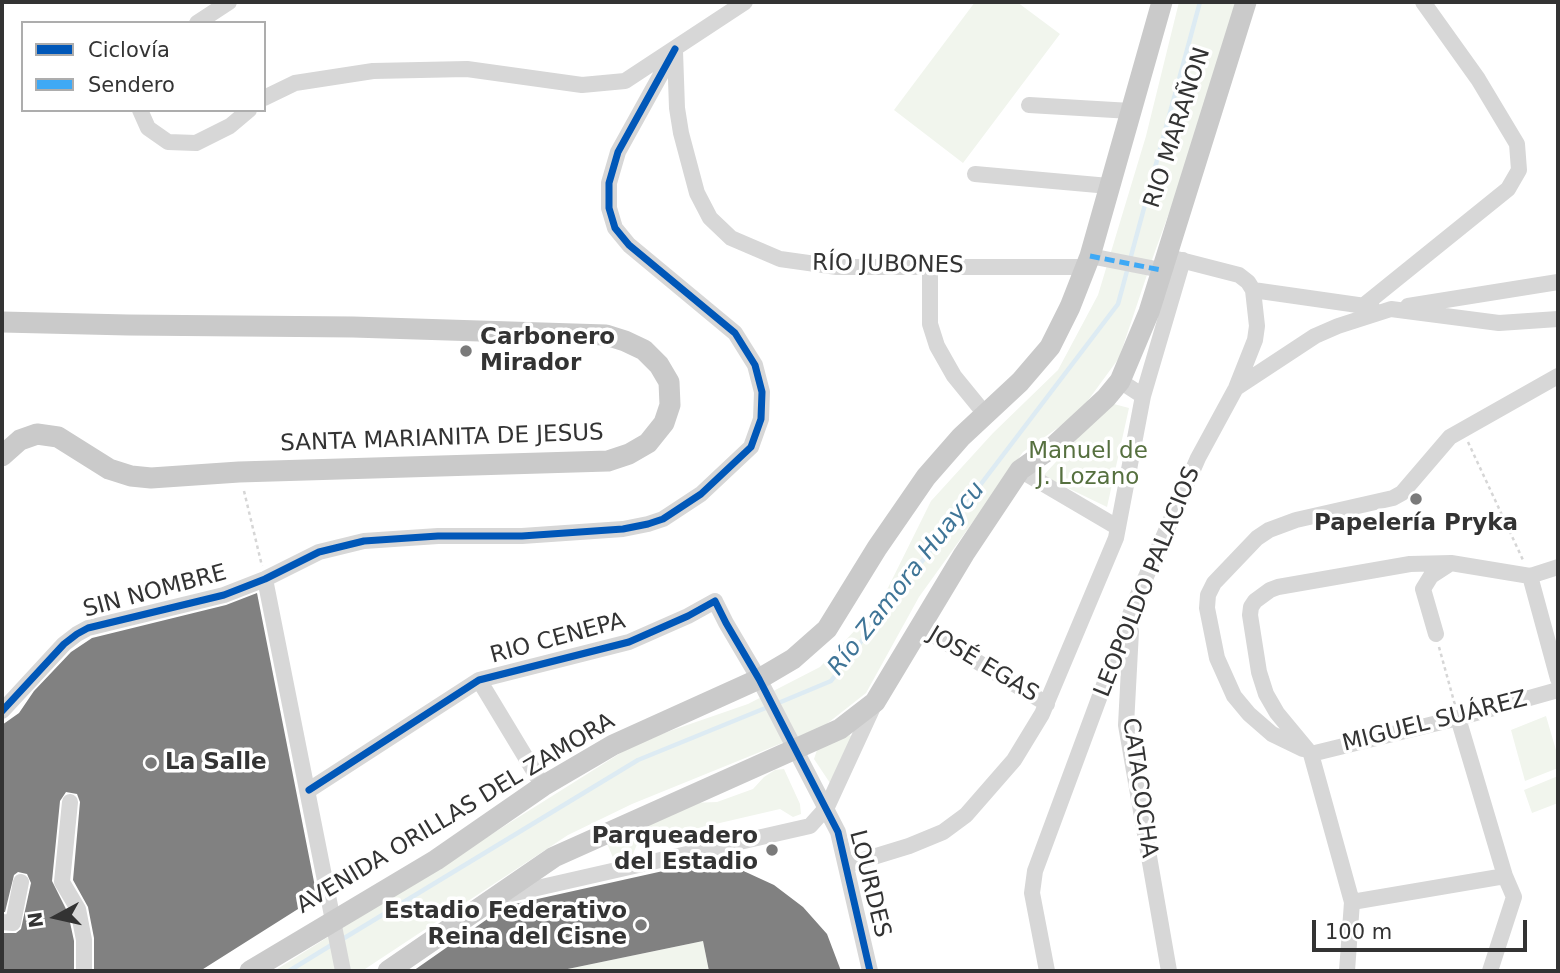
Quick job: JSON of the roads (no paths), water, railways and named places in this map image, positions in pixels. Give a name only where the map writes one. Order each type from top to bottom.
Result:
[{"type":"main road","name":"AVENIDA ORILLAS DEL ZAMORA","points":[[250,971],[333,929],[543,786],[613,745],[762,685],[827,629],[877,548],[926,477],[985,414],[1020,382],[1050,347],[1088,262],[1162,2]]},
{"type":"main road","name":"RIO MARAÑON","points":[[1020,470],[1053,447],[1107,398],[1120,381],[1170,262],[1246,2]]},
{"type":"main road","name":"SANTA MARIANITA DE JESUS","points":[[2,322],[353,327],[606,335],[644,351],[659,365],[669,382],[670,405],[664,423],[648,443],[629,454],[608,461],[239,472],[151,478],[131,476],[109,469],[58,437],[37,434],[20,440],[2,456]]},
{"type":"main road","points":[[388,971],[554,857],[741,771],[791,742],[840,729],[875,702],[964,554],[1020,470]]},
{"type":"street","points":[[200,21],[229,2]]},
{"type":"street","points":[[266,97],[295,83],[373,71],[467,69],[582,85],[625,81],[745,2]]},
{"type":"street","points":[[1363,306],[1508,189],[1519,170],[1517,144],[1478,79],[1423,2]]},
{"type":"street","name":"RÍO JUBONES","points":[[675,49],[677,107],[694,184],[710,218],[731,239],[780,259],[837,267],[1170,262]]},
{"type":"street","name":"SIN NOMBRE","points":[[2,710],[76,634],[105,623],[225,595],[319,552],[364,541],[438,536],[522,536],[623,529],[649,524],[663,519],[701,494],[751,447],[761,419],[762,392],[755,365],[735,333],[629,245],[615,228],[609,208],[609,183],[618,152],[675,49]]},
{"type":"street","points":[[1029,105],[1131,111]]},
{"type":"street","points":[[141,112],[148,128],[168,142],[196,143],[230,126],[246,112]]},
{"type":"street","points":[[975,174],[1109,186]]},
{"type":"street","points":[[847,865],[909,846],[943,832],[966,814],[1014,760],[1047,704],[1116,538],[1170,262],[1239,275],[1254,290],[1499,323],[1558,319]]},
{"type":"street","points":[[930,267],[930,324],[937,346],[954,376],[985,414]]},
{"type":"street","points":[[1236,388],[1315,336],[1391,309],[1558,282]]},
{"type":"street","name":"LEOPOLDO PALACIOS","points":[[1048,971],[1032,893],[1035,871],[1134,604],[1198,458],[1236,388],[1255,340],[1257,326],[1254,290]]},
{"type":"street","points":[[1311,754],[1272,733],[1249,714],[1234,696],[1217,658],[1208,608],[1208,595],[1214,583],[1256,538],[1269,530],[1296,520],[1381,503],[1402,493],[1446,440],[1461,429],[1558,376]]},
{"type":"street","points":[[1120,381],[1143,396]]},
{"type":"street","points":[[1020,470],[1117,527]]},
{"type":"street","points":[[1436,634],[1423,589],[1430,576],[1451,563]]},
{"type":"street","points":[[1347,971],[1352,902],[1311,754],[1276,713],[1266,694],[1259,672],[1250,615],[1255,601],[1278,587],[1410,564],[1451,563],[1530,576],[1558,567]]},
{"type":"street","points":[[1530,576],[1558,679]]},
{"type":"street","points":[[265,579],[343,971]]},
{"type":"street","name":"LOURDES","points":[[715,601],[838,832],[870,971]]},
{"type":"street","name":"RIO CENEPA","points":[[309,790],[478,680],[629,642],[715,601]]},
{"type":"street","name":"CATACOCHA","points":[[1134,604],[1128,656],[1126,726],[1169,971]]},
{"type":"street","name":"JOSÉ EGAS","points":[[920,627],[1047,704]]},
{"type":"street","points":[[478,680],[543,786]]},
{"type":"street","name":"MIGUEL SUÁREZ","points":[[1311,754],[1558,690]]},
{"type":"street","points":[[496,897],[810,826],[827,807],[875,702]]},
{"type":"street","points":[[1458,718],[1505,876],[1514,897],[1490,971]]},
{"type":"street","points":[[70,802],[61,876],[63,888],[76,904],[82,924],[85,940],[84,971]]},
{"type":"street","points":[[1352,902],[1505,876]]},
{"type":"street","points":[[2,922],[13,923],[21,881]]},
{"type":"waterway","name":"Río Zamora Huaycu","points":[[776,704],[831,681],[1118,304],[1200,2]]},
{"type":"waterway","name":"Río Zamora Huaycu","points":[[341,940],[638,760],[768,707]]},
{"type":"waterway","name":"Río Zamora Huaycu","points":[[289,971],[333,944]]},
{"type":"place","name":"Carbonero Mirador","points":[[466,351]]},
{"type":"place","name":"Papelería Pryka","points":[[1416,499]]},
{"type":"place","name":"La Salle","points":[[151,763]]},
{"type":"place","name":"Parqueadero del Estadio","points":[[772,850]]},
{"type":"place","name":"Estadio Federativo Reina del Cisne","points":[[641,925]]},
{"type":"park label","name":"Manuel de J. Lozano","points":[[1088,465]]}]
